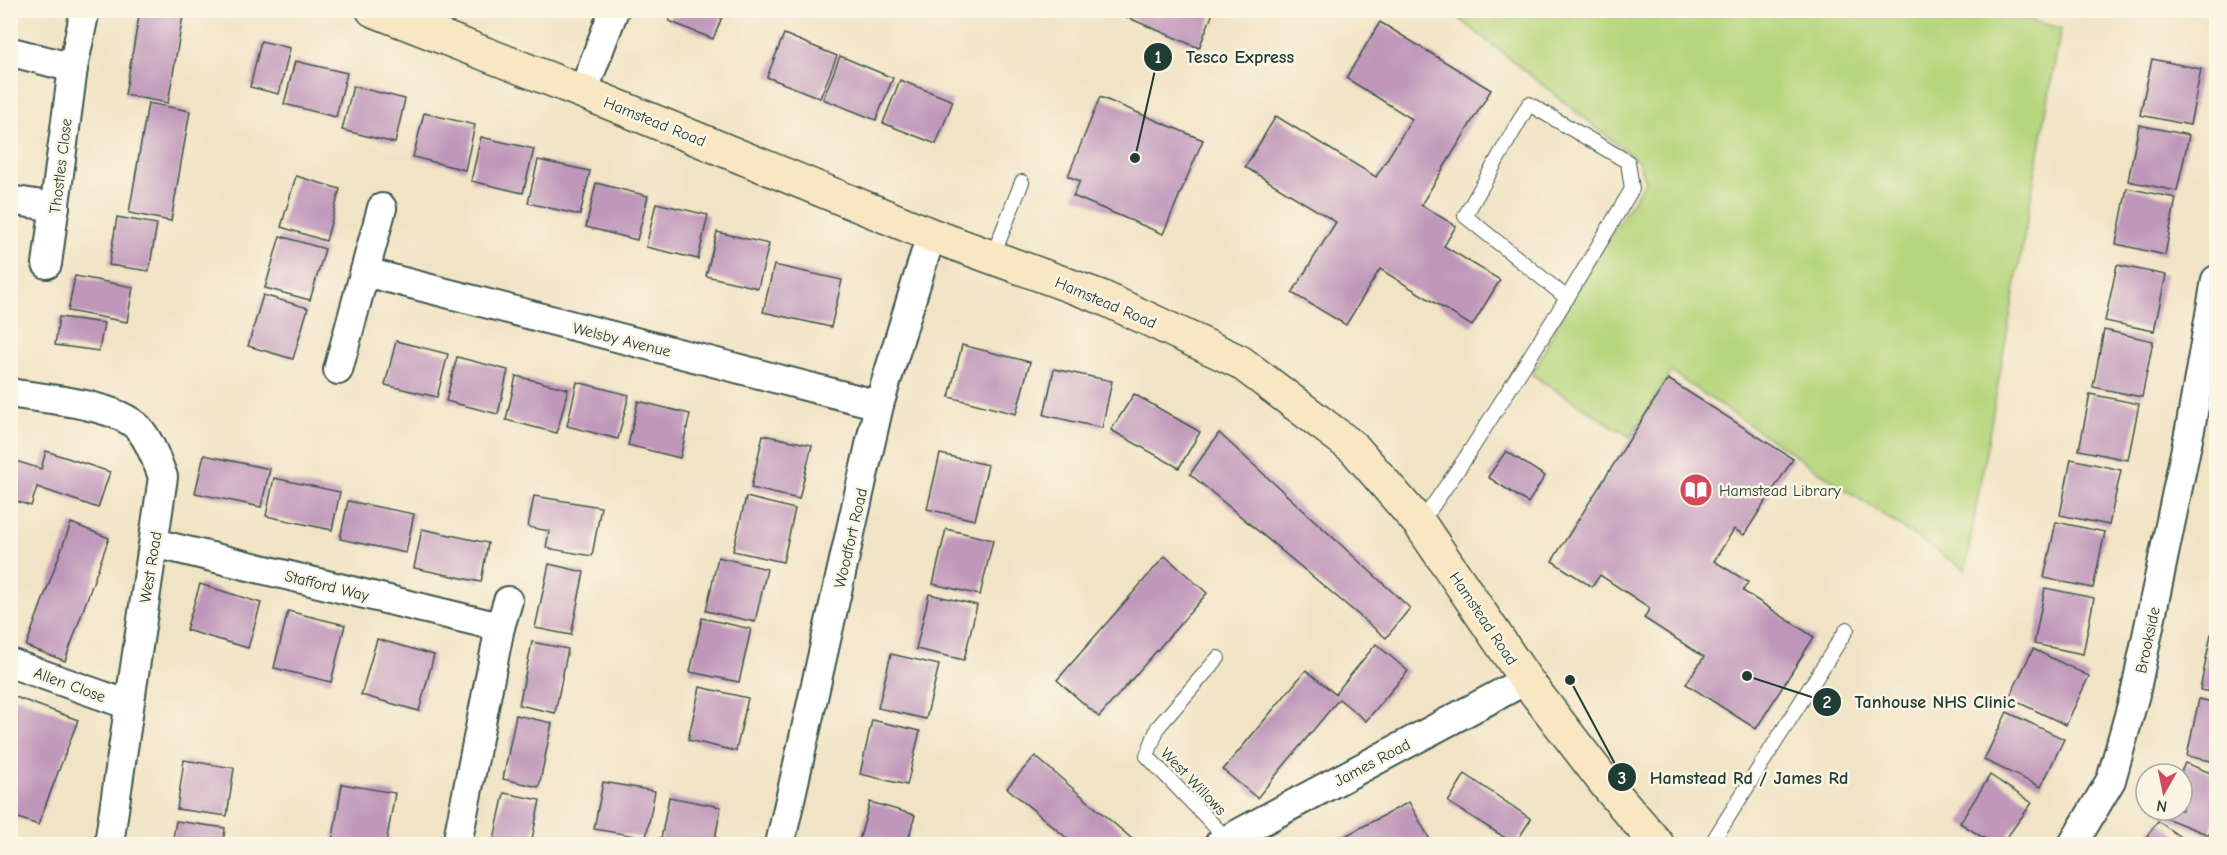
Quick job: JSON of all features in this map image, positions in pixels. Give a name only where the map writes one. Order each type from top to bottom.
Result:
[{"type":"main road","name":"Hamstead Road","points":[[373,10],[583,92],[931,235],[1101,297],[1240,362],[1354,448],[1420,524],[1526,680],[1606,784],[1657,844]]},
{"type":"street","name":"Thostles Close","points":[[47,264],[73,68],[85,10]]},
{"type":"street","points":[[583,92],[614,10]]},
{"type":"street","points":[[16,53],[73,68]]},
{"type":"street","points":[[10,200],[55,207]]},
{"type":"street","points":[[338,370],[382,208]]},
{"type":"street","name":"Woodfort Road","points":[[780,844],[879,405],[931,235]]},
{"type":"street","name":"Welsby Avenue","points":[[365,272],[879,405]]},
{"type":"street","name":"Brookside","points":[[2073,844],[2111,780],[2204,427],[2217,280]]},
{"type":"street","name":"West Road","points":[[10,393],[113,411],[131,420],[141,430],[152,448],[163,477],[109,844]]},
{"type":"street","name":"Stafford Way","points":[[154,543],[504,614],[457,844]]},
{"type":"street","name":"Allen Close","points":[[10,663],[129,705]]},
{"type":"street","name":"James Road","points":[[1223,842],[1526,680]]},
{"type":"lane","points":[[1420,524],[1465,459],[1567,298],[1632,189],[1628,162],[1529,104],[1465,216],[1567,298]]},
{"type":"lane","points":[[992,258],[1022,182]]},
{"type":"lane","points":[[1711,844],[1847,629]]},
{"type":"lane","name":"West Willows","points":[[1218,658],[1158,727],[1147,756],[1223,842]]},
{"type":"green space","points":[[1987,10],[2061,28],[1965,570],[1671,372],[1630,437],[1532,375],[1571,297],[1645,182],[1638,161],[1450,11]]},
{"type":"building","points":[[10,10],[21,10],[10,18]]},
{"type":"building","points":[[140,10],[183,16],[168,103],[125,95]]},
{"type":"building","points":[[673,10],[725,10],[713,39],[669,21]]},
{"type":"building","points":[[1110,10],[1214,10],[1199,48]]},
{"type":"building","points":[[1380,22],[1491,90],[1421,205],[1456,226],[1444,246],[1500,280],[1472,326],[1380,269],[1346,325],[1292,293],[1336,222],[1245,167],[1276,116],[1376,177],[1412,119],[1346,78]]},
{"type":"building","points":[[784,34],[837,56],[820,98],[767,77]]},
{"type":"building","points":[[261,41],[290,48],[279,94],[250,87]]},
{"type":"building","points":[[840,56],[893,78],[876,120],[823,99]]},
{"type":"building","points":[[2152,59],[2201,69],[2190,125],[2140,115]]},
{"type":"building","points":[[295,61],[347,73],[336,117],[284,104]]},
{"type":"building","points":[[900,80],[953,101],[936,144],[883,123]]},
{"type":"building","points":[[353,86],[405,99],[395,143],[342,130]]},
{"type":"building","points":[[10,94],[17,95],[12,124],[10,124]]},
{"type":"building","points":[[1100,97],[1203,140],[1163,234],[1073,196],[1080,181],[1068,176]]},
{"type":"building","points":[[148,103],[190,111],[171,221],[129,213]]},
{"type":"building","points":[[424,113],[475,125],[465,170],[413,157]]},
{"type":"building","points":[[2139,125],[2189,135],[2177,191],[2128,181]]},
{"type":"building","points":[[481,137],[534,149],[523,193],[471,181]]},
{"type":"building","points":[[538,160],[590,171],[580,215],[528,203]]},
{"type":"building","points":[[296,176],[340,189],[326,241],[281,227]]},
{"type":"building","points":[[596,183],[648,196],[637,240],[586,227]]},
{"type":"building","points":[[2127,188],[2176,198],[2165,255],[2116,244]]},
{"type":"building","points":[[656,203],[708,215],[698,259],[646,247]]},
{"type":"building","points":[[117,217],[157,224],[149,271],[109,265]]},
{"type":"building","points":[[717,232],[769,244],[758,288],[706,276]]},
{"type":"building","points":[[280,236],[325,249],[310,300],[265,288]]},
{"type":"building","points":[[774,265],[842,280],[831,327],[763,312]]},
{"type":"building","points":[[2117,265],[2166,275],[2154,331],[2105,321]]},
{"type":"building","points":[[75,276],[133,287],[127,322],[68,311]]},
{"type":"building","points":[[263,295],[308,308],[293,359],[248,346]]},
{"type":"building","points":[[59,317],[104,323],[99,351],[55,345]]},
{"type":"building","points":[[2104,330],[2153,341],[2142,397],[2093,387]]},
{"type":"building","points":[[396,341],[448,354],[437,397],[385,385]]},
{"type":"building","points":[[962,345],[1030,362],[1016,414],[949,397]]},
{"type":"building","points":[[457,357],[508,370],[498,414],[446,401]]},
{"type":"building","points":[[1054,369],[1112,381],[1102,428],[1044,415]]},
{"type":"building","points":[[516,376],[568,389],[557,433],[506,420]]},
{"type":"building","points":[[1668,379],[1793,459],[1744,535],[1734,529],[1714,561],[1748,582],[1743,591],[1814,637],[1756,729],[1686,684],[1704,657],[1644,618],[1650,608],[1600,575],[1592,587],[1552,561]]},
{"type":"building","points":[[577,382],[629,395],[618,439],[567,426]]},
{"type":"building","points":[[1134,394],[1200,432],[1179,468],[1111,430]]},
{"type":"building","points":[[2090,394],[2139,404],[2128,460],[2079,450]]},
{"type":"building","points":[[638,401],[690,414],[680,458],[628,445]]},
{"type":"building","points":[[1219,433],[1410,608],[1386,638],[1190,474]]},
{"type":"building","points":[[763,435],[812,445],[799,499],[751,488]]},
{"type":"building","points":[[46,451],[110,472],[98,508],[37,487],[31,506],[10,499],[10,459],[41,469]]},
{"type":"building","points":[[1506,451],[1545,476],[1528,503],[1488,477]]},
{"type":"building","points":[[940,454],[988,465],[975,520],[927,509]]},
{"type":"building","points":[[204,455],[270,469],[261,507],[195,493]]},
{"type":"building","points":[[2071,459],[2121,470],[2109,525],[2060,515]]},
{"type":"building","points":[[274,478],[340,492],[332,530],[266,516]]},
{"type":"building","points":[[534,496],[601,507],[592,556],[546,548],[549,531],[528,527]]},
{"type":"building","points":[[746,497],[795,509],[783,562],[733,551]]},
{"type":"building","points":[[348,501],[414,514],[406,553],[340,539]]},
{"type":"building","points":[[2056,522],[2105,532],[2093,588],[2044,578]]},
{"type":"building","points":[[71,523],[109,538],[65,661],[26,646]]},
{"type":"building","points":[[422,529],[488,543],[481,582],[414,568]]},
{"type":"building","points":[[946,529],[993,540],[980,595],[933,584]]},
{"type":"building","points":[[1165,556],[1207,593],[1099,717],[1057,680]]},
{"type":"building","points":[[718,557],[767,569],[755,622],[706,611]]},
{"type":"building","points":[[549,564],[584,572],[571,635],[535,628]]},
{"type":"building","points":[[200,584],[261,603],[248,648],[186,630]]},
{"type":"building","points":[[2045,588],[2094,598],[2083,654],[2034,644]]},
{"type":"building","points":[[929,594],[977,605],[964,660],[916,649]]},
{"type":"building","points":[[288,611],[345,625],[331,682],[274,668]]},
{"type":"building","points":[[702,618],[751,629],[739,682],[690,672]]},
{"type":"building","points":[[2211,634],[2216,635],[2216,693],[2200,690]]},
{"type":"building","points":[[377,639],[434,655],[419,711],[361,695]]},
{"type":"building","points":[[532,642],[568,649],[555,713],[519,705]]},
{"type":"building","points":[[1376,644],[1408,671],[1366,721],[1339,699],[1257,798],[1223,770],[1306,670],[1335,694]]},
{"type":"building","points":[[2033,649],[2089,676],[2066,725],[2009,698]]},
{"type":"building","points":[[891,654],[939,665],[926,719],[878,708]]},
{"type":"building","points":[[700,687],[748,698],[736,751],[688,740]]},
{"type":"building","points":[[10,695],[78,720],[38,825],[10,815]]},
{"type":"building","points":[[2199,699],[2216,703],[2216,762],[2187,756]]},
{"type":"building","points":[[2007,712],[2064,739],[2041,787],[1984,760]]},
{"type":"building","points":[[516,715],[552,723],[539,787],[503,779]]},
{"type":"building","points":[[872,720],[920,731],[907,785],[860,774]]},
{"type":"building","points":[[1035,756],[1138,844],[1074,844],[1007,788]]},
{"type":"building","points":[[184,760],[234,768],[227,816],[177,809]]},
{"type":"building","points":[[2194,766],[2216,775],[2216,816],[2209,835],[2176,822],[2194,822]]},
{"type":"building","points":[[1465,774],[1531,819],[1515,844],[1448,802]]},
{"type":"building","points":[[1990,775],[2032,803],[2002,844],[1993,844],[1960,823]]},
{"type":"building","points":[[603,782],[655,791],[646,838],[594,829]]},
{"type":"building","points":[[342,784],[395,793],[386,844],[332,843]]},
{"type":"building","points":[[504,793],[540,800],[531,844],[493,844]]},
{"type":"building","points":[[669,797],[721,807],[714,844],[660,844]]},
{"type":"building","points":[[870,802],[915,815],[907,844],[858,844]]},
{"type":"building","points":[[1409,802],[1429,838],[1417,844],[1330,844]]},
{"type":"building","points":[[176,821],[225,828],[223,844],[172,844]]},
{"type":"building","points":[[2159,822],[2190,844],[2141,844]]},
{"type":"place","name":"Tesco Express","points":[[1135,158]]},
{"type":"place","name":"Hamstead Library","points":[[1696,490]]},
{"type":"place","name":"Tanhouse NHS Clinic","points":[[1747,676]]},
{"type":"place","name":"Hamstead Rd / James Rd","points":[[1570,680]]}]
